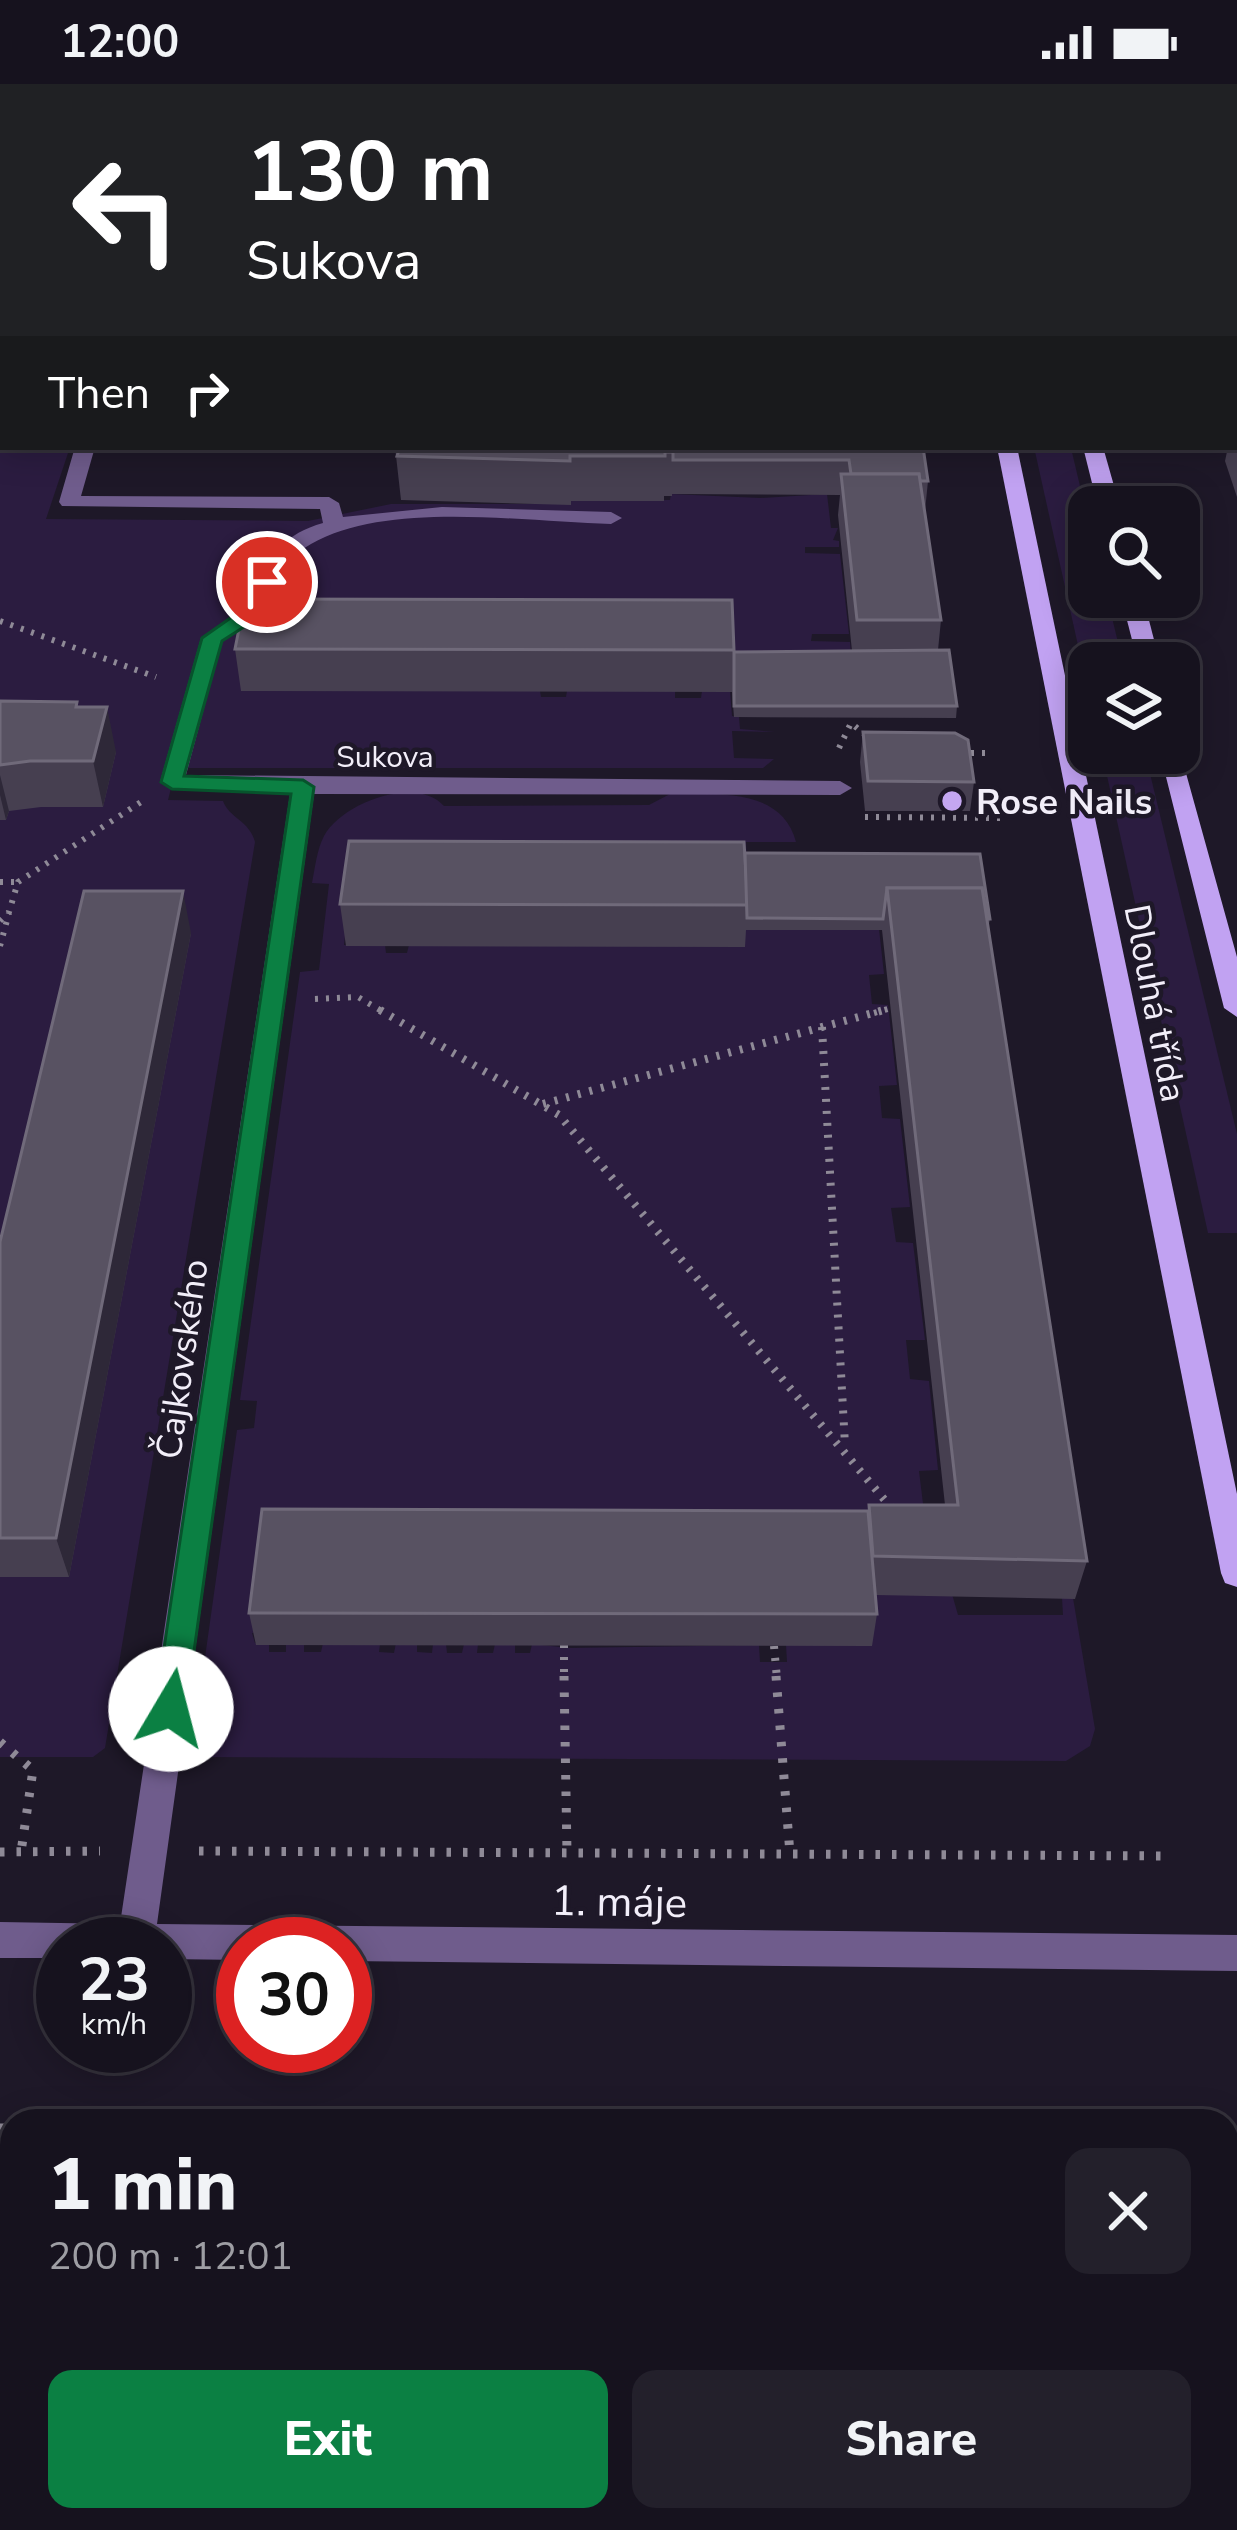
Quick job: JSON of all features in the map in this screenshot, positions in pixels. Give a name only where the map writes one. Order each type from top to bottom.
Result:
[{"type":"main road","name":"Dlouhá třída","points":[[1008,450],[1237,1573]]},
{"type":"main road","points":[[1094,450],[1103,486]]},
{"type":"main road","name":"Dlouhá třída","points":[[1177,774],[1237,1009]]},
{"type":"street","points":[[84,450],[69,502],[329,503],[334,523]]},
{"type":"street","points":[[172,782],[212,638],[250,614],[283,551],[334,523],[388,515],[611,518]]},
{"type":"street","name":"Sukova","points":[[172,782],[303,787],[840,788]]},
{"type":"street","name":"Čajkovského","points":[[140,1917],[303,787]]},
{"type":"street","name":"1. máje","points":[[0,1940],[36,1940]]},
{"type":"street","name":"1. máje","points":[[192,1942],[1237,1952]]},
{"type":"path","points":[[0,621],[153,675],[191,703]]},
{"type":"path","points":[[836,755],[851,723],[876,743]]},
{"type":"path","points":[[950,753],[991,753]]},
{"type":"path","points":[[0,882],[18,882],[172,782]]},
{"type":"path","points":[[865,818],[1001,818]]},
{"type":"path","points":[[0,946],[18,882]]},
{"type":"path","points":[[0,921],[9,912]]},
{"type":"path","points":[[272,1001],[358,997],[560,1115],[908,1528]]},
{"type":"path","points":[[542,1105],[888,1009]]},
{"type":"path","points":[[822,1027],[845,1448]]},
{"type":"path","points":[[564,1646],[567,1853]]},
{"type":"path","points":[[774,1646],[790,1854]]},
{"type":"path","points":[[0,1742],[33,1770],[21,1852]]},
{"type":"path","points":[[0,1852],[1172,1856]]},
{"type":"shaded area","points":[[0,450],[69,450],[46,519],[308,521],[391,504],[569,504],[570,500],[670,500],[671,494],[760,498],[827,494],[831,528],[838,528],[833,540],[839,541],[839,547],[805,547],[805,553],[840,554],[849,634],[812,634],[811,641],[850,642],[852,663],[251,635],[241,690],[540,691],[541,697],[566,697],[567,691],[675,691],[675,698],[730,691],[732,716],[739,717],[740,729],[775,732],[732,731],[734,758],[774,759],[763,768],[176,768],[168,800],[223,801],[255,842],[105,1748],[93,1757],[0,1757]]},
{"type":"shaded area","points":[[1035,450],[1071,450],[1080,486],[1068,486],[1068,600]]},
{"type":"shaded area","points":[[1072,618],[1112,618],[1118,642],[1077,642]]},
{"type":"shaded area","points":[[1107,774],[1150,774],[1237,1134],[1237,1233],[1208,1233]]},
{"type":"shaded area","points":[[398,793],[432,797],[444,806],[649,805],[670,794],[726,795],[762,803],[777,811],[796,842],[746,842],[747,864],[351,883],[344,945],[385,945],[386,953],[407,953],[409,945],[742,929],[879,929],[884,974],[869,975],[872,1004],[888,1005],[897,1085],[879,1086],[882,1118],[900,1119],[910,1207],[891,1208],[896,1242],[913,1243],[925,1340],[906,1340],[910,1379],[929,1381],[938,1470],[919,1471],[924,1512],[252,1633],[255,1643],[269,1644],[269,1652],[286,1652],[286,1643],[304,1643],[304,1652],[321,1652],[323,1643],[380,1644],[379,1652],[394,1653],[396,1643],[417,1644],[417,1652],[432,1653],[433,1644],[446,1644],[447,1653],[462,1653],[464,1644],[478,1644],[477,1653],[493,1653],[495,1644],[515,1644],[515,1653],[530,1653],[532,1644],[570,1648],[759,1645],[760,1662],[787,1662],[786,1645],[865,1594],[952,1594],[958,1615],[1063,1615],[1062,1598],[1073,1598],[1095,1729],[1090,1746],[1066,1761],[191,1757],[237,1430],[254,1428],[257,1401],[240,1400],[300,972],[319,970],[329,884],[312,883],[324,836],[346,813]]},
{"type":"building","points":[[399,450],[673,450],[665,456],[570,456],[570,461],[397,456]]},
{"type":"building","points":[[673,450],[923,450],[928,481],[920,481],[919,474],[851,474],[849,460],[673,460]]},
{"type":"building","points":[[841,474],[919,474],[941,620],[857,620]]},
{"type":"building","points":[[245,599],[732,600],[734,650],[235,649]]},
{"type":"building","points":[[949,650],[957,706],[734,706],[734,652]]},
{"type":"building","points":[[0,701],[107,707],[93,761],[0,765]]},
{"type":"building","points":[[863,732],[955,733],[968,740],[974,782],[868,781]]},
{"type":"building","points":[[349,841],[744,842],[748,905],[340,904]]},
{"type":"building","points":[[745,853],[980,854],[990,919],[982,888],[887,888],[883,919],[747,918]]},
{"type":"building","points":[[887,888],[982,888],[1087,1561],[873,1556],[869,1505],[958,1505]]},
{"type":"building","points":[[84,891],[183,891],[56,1538],[0,1538],[0,1242]]},
{"type":"building","points":[[262,1509],[868,1511],[877,1614],[249,1613]]},
{"type":"place","name":"Rose Nails","points":[[952,801]]},
{"type":"route","points":[[171,1709],[303,787],[172,782],[212,638],[250,614],[267,582]]}]
